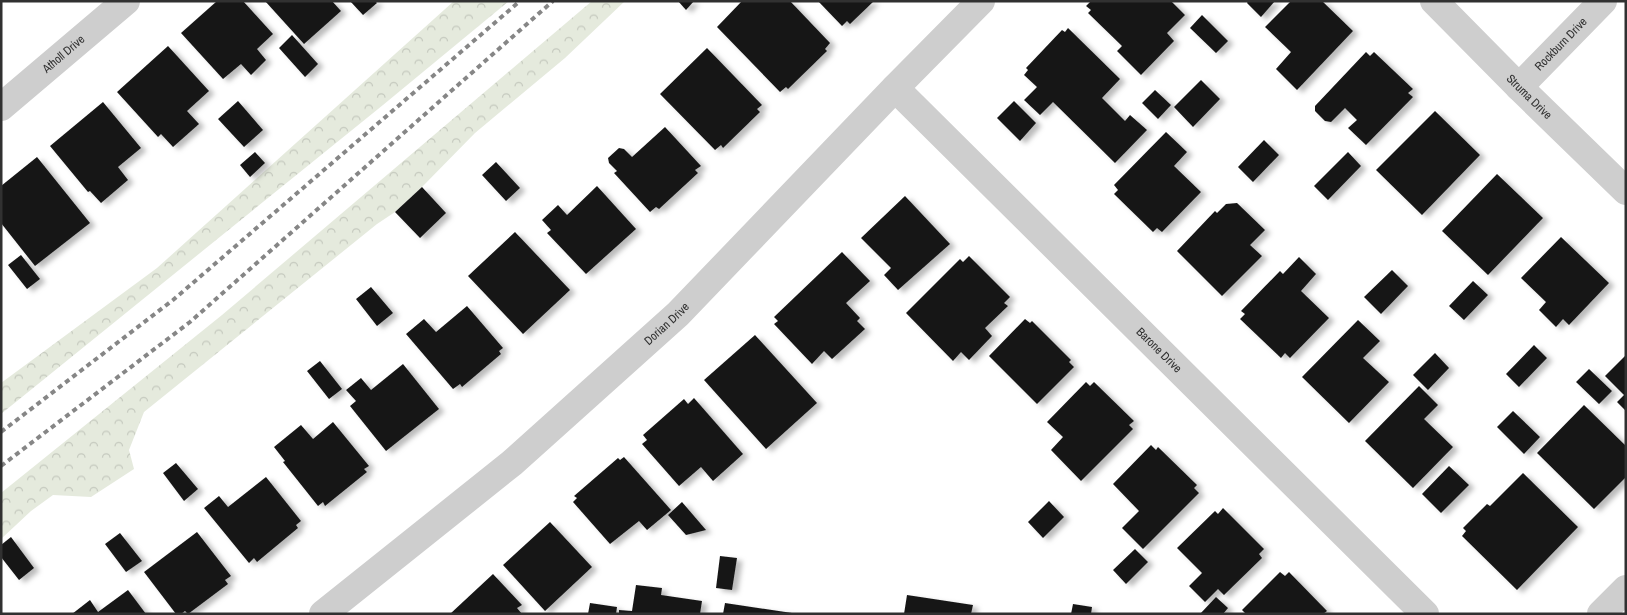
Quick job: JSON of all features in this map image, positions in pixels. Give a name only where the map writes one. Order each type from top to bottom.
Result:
[{"type":"street","name":"Atholl Drive","points":[[1,107],[126,1]]},
{"type":"street","name":"Dorian Drive","points":[[323,614],[512,463],[678,314],[894,88],[981,1]]},
{"type":"street","name":"Struma Drive","points":[[1434,1],[1518,87],[1626,191]]},
{"type":"street","name":"Rockburn Drive","points":[[1518,87],[1603,1]]},
{"type":"street","name":"Barone Drive","points":[[894,88],[1425,614]]},
{"type":"street","points":[[1601,614],[1626,589]]},
{"type":"green space","points":[[454,1],[509,1],[1,414],[1,383],[157,268]]},
{"type":"green space","points":[[592,1],[625,1],[565,58],[475,133],[395,212],[377,224],[144,412],[129,450],[134,469],[91,497],[53,495],[31,511],[1,539],[1,493],[222,315]]},
{"type":"building","points":[[217,1],[243,1],[273,34],[257,49],[266,60],[251,75],[241,64],[223,79],[181,33]]},
{"type":"building","points":[[265,1],[332,1],[341,11],[304,44]]},
{"type":"building","points":[[350,1],[375,1],[377,3],[363,15]]},
{"type":"building","points":[[678,1],[694,1],[686,10]]},
{"type":"building","points":[[742,1],[790,1],[830,43],[825,49],[827,51],[788,89],[786,87],[780,92],[717,27]]},
{"type":"building","points":[[818,1],[874,1],[850,24],[847,21],[842,26]]},
{"type":"building","points":[[1091,1],[1171,1],[1185,15],[1167,33],[1174,41],[1141,75],[1117,51],[1122,46],[1088,13],[1091,10],[1086,6]]},
{"type":"building","points":[[1248,1],[1275,1],[1261,17],[1247,3]]},
{"type":"building","points":[[1291,1],[1322,1],[1353,31],[1297,90],[1276,69],[1291,52],[1265,27]]},
{"type":"building","points":[[1202,15],[1228,41],[1216,53],[1190,28]]},
{"type":"building","points":[[1068,28],[1120,79],[1102,98],[1125,121],[1130,115],[1147,130],[1115,163],[1053,102],[1040,115],[1024,100],[1037,87],[1024,75],[1028,70],[1026,68],[1062,30],[1065,32]]},
{"type":"building","points":[[292,35],[318,64],[305,77],[279,48]]},
{"type":"building","points":[[168,46],[209,91],[187,111],[199,124],[173,147],[161,134],[158,137],[117,92]]},
{"type":"building","points":[[707,48],[762,105],[757,109],[760,112],[723,148],[721,145],[715,150],[660,94]]},
{"type":"building","points":[[1366,52],[1370,56],[1374,52],[1413,89],[1408,93],[1413,97],[1366,145],[1348,128],[1357,120],[1345,108],[1331,122],[1325,121],[1315,111],[1315,106]]},
{"type":"building","points":[[1201,80],[1220,99],[1193,127],[1174,107]]},
{"type":"building","points":[[1155,90],[1171,105],[1158,119],[1142,103]]},
{"type":"building","points":[[238,101],[263,130],[244,147],[218,119]]},
{"type":"building","points":[[1014,101],[1036,123],[1020,141],[997,118]]},
{"type":"building","points":[[103,102],[141,148],[118,167],[128,180],[101,203],[90,191],[88,192],[50,146]]},
{"type":"building","points":[[1435,111],[1480,155],[1422,215],[1376,170]]},
{"type":"building","points":[[665,127],[701,166],[695,170],[698,173],[659,209],[656,207],[650,212],[614,173],[617,171],[609,163],[608,158],[619,148],[624,149],[632,157]]},
{"type":"building","points":[[1166,132],[1187,152],[1174,166],[1201,192],[1162,232],[1157,228],[1153,232],[1114,194],[1118,190],[1114,185]]},
{"type":"building","points":[[1264,140],[1279,155],[1253,182],[1238,167]]},
{"type":"building","points":[[255,152],[265,163],[250,177],[240,165]]},
{"type":"building","points":[[1348,152],[1361,166],[1328,200],[1314,186]]},
{"type":"building","points":[[37,157],[90,223],[35,266],[1,223],[1,186]]},
{"type":"building","points":[[496,162],[520,188],[506,201],[482,175]]},
{"type":"building","points":[[1497,174],[1543,218],[1488,275],[1442,231]]},
{"type":"building","points":[[597,186],[636,229],[586,274],[547,233],[551,230],[542,220],[558,205],[567,215]]},
{"type":"building","points":[[422,187],[446,213],[420,238],[395,212]]},
{"type":"building","points":[[905,196],[950,244],[898,290],[884,275],[891,268],[861,238]]},
{"type":"building","points":[[1237,203],[1265,230],[1250,245],[1262,256],[1222,296],[1177,251],[1215,211],[1217,213],[1226,204]]},
{"type":"building","points":[[515,232],[570,290],[523,334],[468,276]]},
{"type":"building","points":[[1561,237],[1609,283],[1569,325],[1563,319],[1556,327],[1539,310],[1546,302],[1521,278]]},
{"type":"building","points":[[842,252],[870,281],[846,303],[860,318],[857,321],[865,329],[832,359],[824,351],[812,364],[774,324],[778,321],[774,317]]},
{"type":"building","points":[[21,255],[40,279],[27,289],[8,265]]},
{"type":"building","points":[[969,256],[1010,297],[1004,303],[1008,306],[985,328],[992,336],[969,360],[961,352],[953,361],[906,313],[960,259],[963,262]]},
{"type":"building","points":[[1299,257],[1316,274],[1301,291],[1329,318],[1290,358],[1285,353],[1281,358],[1240,319],[1245,314],[1241,311],[1280,271],[1283,274]]},
{"type":"building","points":[[1392,270],[1408,286],[1381,314],[1364,297]]},
{"type":"building","points":[[1473,281],[1488,295],[1464,320],[1449,306]]},
{"type":"building","points":[[371,287],[393,313],[377,326],[356,299]]},
{"type":"building","points":[[467,306],[503,348],[499,351],[501,354],[462,387],[460,384],[453,389],[406,334],[424,319],[436,332]]},
{"type":"building","points":[[1025,319],[1030,323],[1032,321],[1071,360],[1069,362],[1074,367],[1037,404],[989,356]]},
{"type":"building","points":[[1358,320],[1380,341],[1363,358],[1389,382],[1349,423],[1302,377]]},
{"type":"building","points":[[755,335],[817,403],[766,449],[704,380]]},
{"type":"building","points":[[1534,345],[1547,358],[1519,387],[1506,374]]},
{"type":"building","points":[[1435,353],[1449,368],[1428,390],[1413,375]]},
{"type":"building","points":[[1626,355],[1626,411],[1617,402],[1624,395],[1605,376]]},
{"type":"building","points":[[320,361],[342,389],[329,399],[307,371]]},
{"type":"building","points":[[403,364],[439,409],[386,451],[350,406],[356,401],[346,390],[361,378],[371,390]]},
{"type":"building","points":[[1589,369],[1612,391],[1599,404],[1576,382]]},
{"type":"building","points":[[1086,382],[1090,386],[1094,382],[1134,421],[1129,425],[1133,429],[1081,481],[1051,450],[1063,437],[1047,422]]},
{"type":"building","points":[[1419,386],[1438,405],[1424,419],[1453,447],[1413,488],[1365,441]]},
{"type":"building","points":[[694,398],[743,454],[713,481],[701,467],[679,486],[642,444],[647,440],[643,435],[684,399],[688,404]]},
{"type":"building","points":[[1584,405],[1626,446],[1626,477],[1594,509],[1537,453]]},
{"type":"building","points":[[1513,411],[1540,437],[1524,454],[1497,427]]},
{"type":"building","points":[[333,422],[369,466],[364,469],[367,472],[325,506],[323,502],[318,506],[283,462],[285,461],[274,447],[301,425],[313,439]]},
{"type":"building","points":[[1151,445],[1156,450],[1158,447],[1197,485],[1194,488],[1199,493],[1143,549],[1122,528],[1139,511],[1113,484]]},
{"type":"building","points":[[624,457],[671,510],[647,530],[639,521],[610,544],[573,502],[577,498],[574,496],[618,458],[620,460]]},
{"type":"building","points":[[176,463],[198,489],[184,501],[163,473]]},
{"type":"building","points":[[1449,466],[1469,485],[1441,513],[1422,494]]},
{"type":"building","points":[[1523,473],[1578,527],[1517,590],[1462,536],[1466,531],[1463,528],[1487,504],[1490,506]]},
{"type":"building","points":[[266,477],[301,521],[296,525],[298,528],[257,562],[254,558],[249,563],[204,508],[219,496],[228,507]]},
{"type":"building","points":[[1049,501],[1064,517],[1043,538],[1028,522]]},
{"type":"building","points":[[682,502],[706,530],[686,535],[668,515]]},
{"type":"building","points":[[1223,508],[1264,549],[1259,554],[1262,558],[1224,595],[1218,589],[1205,602],[1189,586],[1202,573],[1177,548],[1215,511],[1218,514]]},
{"type":"building","points":[[550,522],[592,567],[545,611],[503,565]]},
{"type":"building","points":[[197,532],[231,576],[225,580],[228,584],[188,614],[185,611],[181,614],[176,614],[144,572]]},
{"type":"building","points":[[120,533],[142,561],[126,572],[105,544]]},
{"type":"building","points":[[11,537],[34,568],[19,580],[1,557],[1,545]]},
{"type":"building","points":[[1135,549],[1148,562],[1126,584],[1113,570]]},
{"type":"building","points":[[720,556],[737,558],[732,590],[716,588]]},
{"type":"building","points":[[1280,572],[1285,576],[1289,572],[1327,611],[1323,614],[1246,614],[1242,610]]},
{"type":"building","points":[[493,574],[522,605],[517,608],[522,614],[450,614]]},
{"type":"building","points":[[636,585],[662,588],[661,595],[702,601],[700,614],[619,614],[619,610],[632,611]]},
{"type":"building","points":[[128,590],[146,614],[72,614],[90,600],[98,612]]},
{"type":"building","points":[[907,595],[973,605],[971,614],[904,614]]},
{"type":"building","points":[[1216,597],[1228,608],[1223,614],[1200,614]]},
{"type":"building","points":[[590,603],[617,607],[616,614],[588,614]]},
{"type":"building","points":[[725,603],[792,613],[792,614],[723,614]]},
{"type":"building","points":[[1073,604],[1092,607],[1091,614],[1071,614]]},
{"type":"railway","points":[[1,432],[173,300],[520,1]]},
{"type":"railway","points":[[1,466],[190,322],[553,1]]}]
